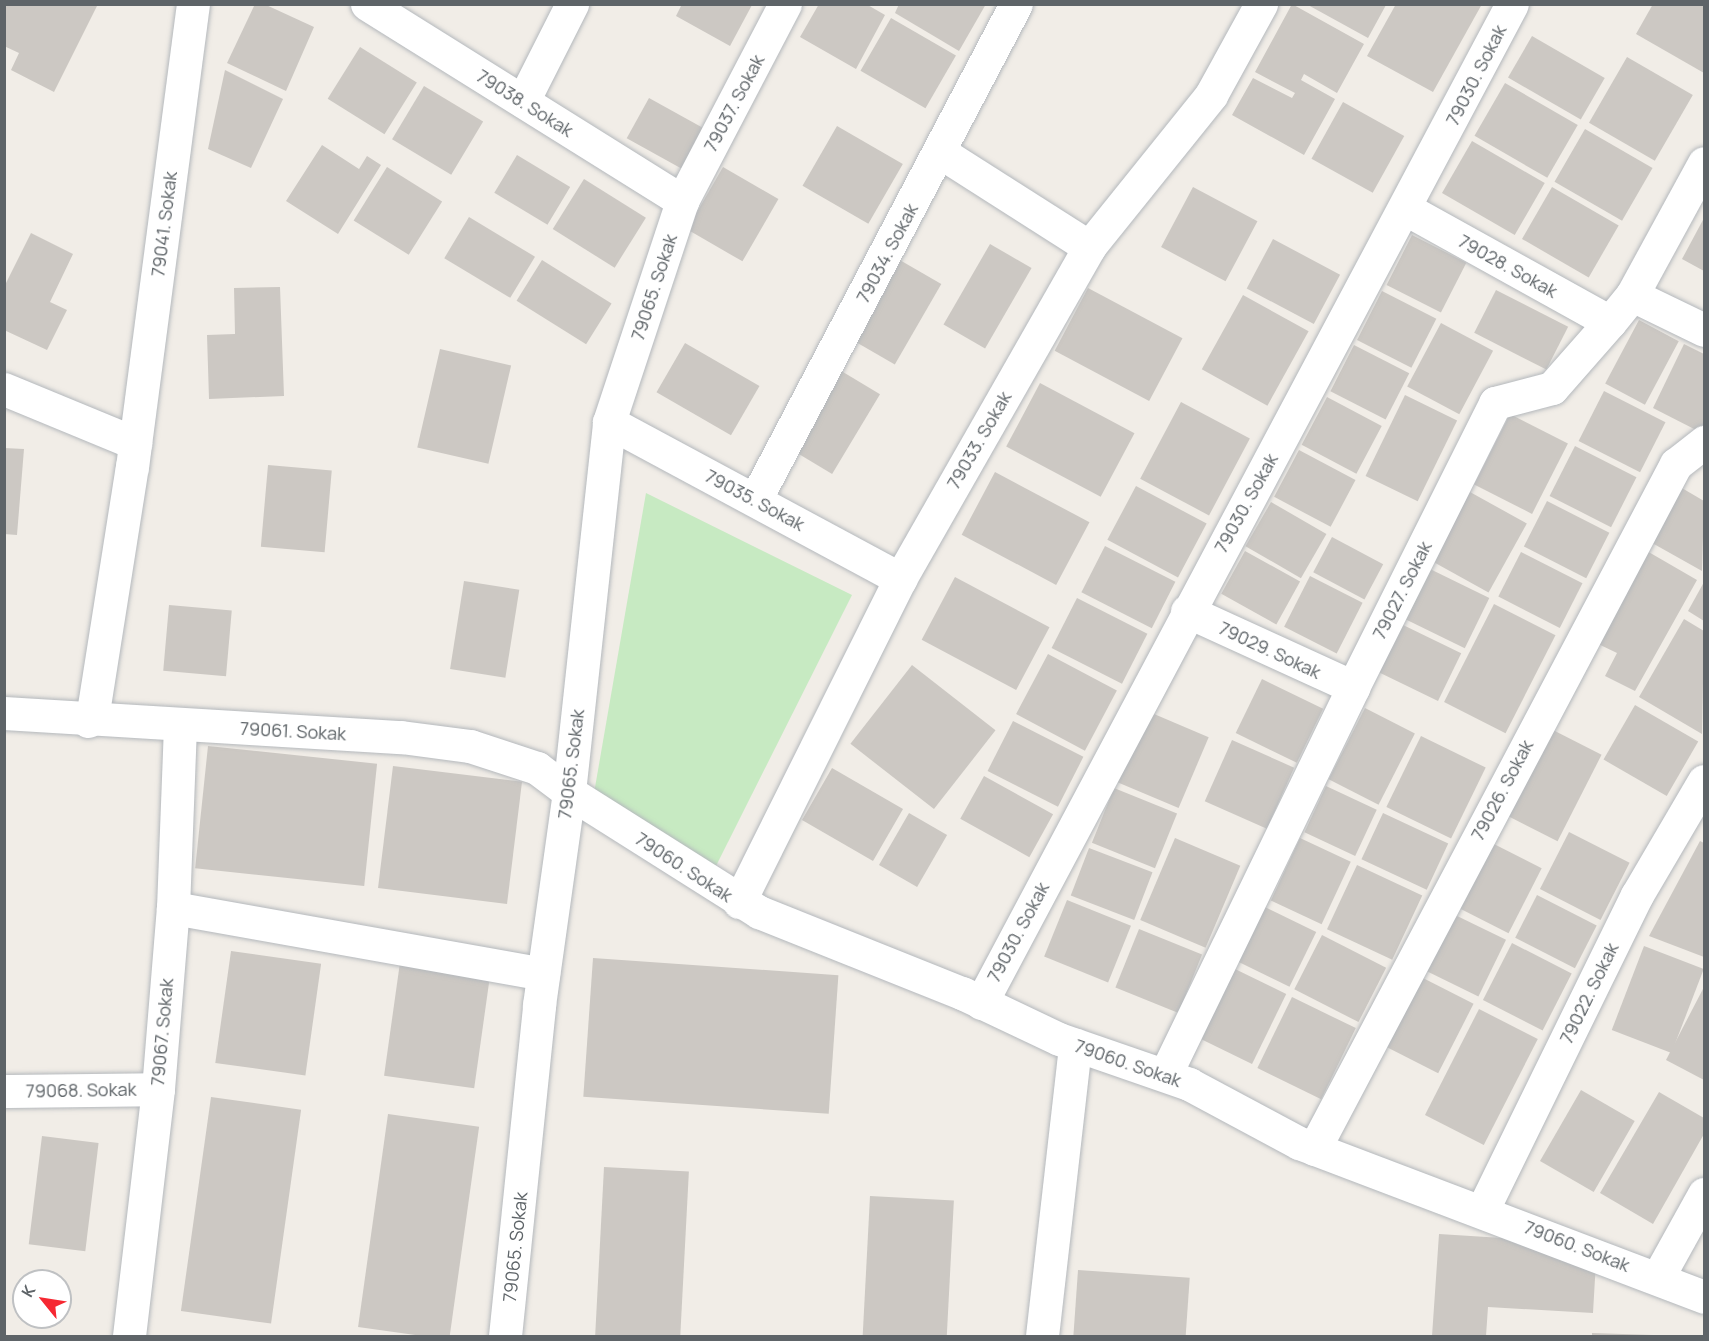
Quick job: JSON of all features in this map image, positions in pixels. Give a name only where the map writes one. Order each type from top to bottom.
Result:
[{"type":"street","name":"79041. Sokak","points":[[88,721],[93,712],[135,443],[193,4]]},
{"type":"street","name":"79038. Sokak","points":[[367,4],[682,201]]},
{"type":"street","points":[[523,101],[572,4]]},
{"type":"street","name":"79037. Sokak","points":[[682,201],[785,4]]},
{"type":"street","name":"79034. Sokak","points":[[756,500],[1016,4]]},
{"type":"street","name":"79033. Sokak","points":[[739,902],[900,579],[1089,247],[1211,95],[1261,4]]},
{"type":"street","name":"79030. Sokak","points":[[981,1003],[1187,610],[1406,209],[1512,4]]},
{"type":"street","points":[[940,152],[1089,247]]},
{"type":"street","name":"79027. Sokak","points":[[1165,1075],[1353,687],[1496,403],[1552,388],[1610,322],[1632,295],[1704,163]]},
{"type":"street","name":"79065. Sokak","points":[[506,1336],[543,974],[569,792],[609,422],[682,201]]},
{"type":"street","name":"79028. Sokak","points":[[1406,209],[1610,322]]},
{"type":"street","points":[[1632,295],[1704,330]]},
{"type":"street","points":[[4,388],[135,443]]},
{"type":"street","name":"79035. Sokak","points":[[609,422],[900,579]]},
{"type":"street","name":"79026. Sokak","points":[[1314,1149],[1676,464],[1704,442]]},
{"type":"street","name":"79029. Sokak","points":[[1187,610],[1353,687]]},
{"type":"street","name":"79061. Sokak","points":[[4,713],[88,721],[401,737],[470,746],[537,768],[569,792]]},
{"type":"street","name":"79067. Sokak","points":[[129,1336],[158,1089],[173,908],[180,725]]},
{"type":"street","name":"79022. Sokak","points":[[1482,1211],[1637,895],[1704,781]]},
{"type":"street","name":"79060. Sokak","points":[[569,792],[739,902],[981,1003],[1075,1045],[1165,1075],[1314,1149],[1658,1277],[1704,1297]]},
{"type":"street","points":[[173,908],[543,974]]},
{"type":"street","points":[[1042,1336],[1075,1045]]},
{"type":"street","name":"79068. Sokak","points":[[4,1091],[158,1089]]},
{"type":"street","points":[[1658,1277],[1704,1194]]},
{"type":"green space","points":[[646,493],[852,595],[716,866],[593,799]]},
{"type":"building","points":[[4,4],[98,4],[54,92],[11,70],[19,53],[4,46]]},
{"type":"building","points":[[255,4],[264,4],[314,27],[286,91],[227,63]]},
{"type":"building","points":[[682,4],[752,5],[730,46],[676,16]]},
{"type":"building","points":[[819,4],[866,4],[885,15],[856,69],[800,37]]},
{"type":"building","points":[[899,4],[986,4],[959,51],[895,13]]},
{"type":"building","points":[[1292,4],[1364,44],[1337,93],[1304,74],[1301,80],[1335,99],[1304,155],[1232,115],[1253,78],[1292,98],[1295,93],[1255,72]]},
{"type":"building","points":[[1396,4],[1482,4],[1433,92],[1367,56]]},
{"type":"building","points":[[1653,4],[1704,4],[1704,73],[1636,34]]},
{"type":"building","points":[[1308,5],[1386,5],[1368,38]]},
{"type":"building","points":[[891,18],[956,56],[925,108],[860,71]]},
{"type":"building","points":[[1532,36],[1605,78],[1581,120],[1508,78]]},
{"type":"building","points":[[360,47],[417,83],[384,134],[328,99]]},
{"type":"building","points":[[1627,57],[1693,95],[1655,161],[1589,123]]},
{"type":"building","points":[[225,70],[283,99],[251,168],[208,149]]},
{"type":"building","points":[[1505,83],[1578,125],[1547,178],[1474,136]]},
{"type":"building","points":[[424,86],[483,122],[451,175],[392,139]]},
{"type":"building","points":[[649,98],[704,129],[682,169],[627,138]]},
{"type":"building","points":[[1343,102],[1404,136],[1373,193],[1311,159]]},
{"type":"building","points":[[837,126],[903,164],[868,224],[802,186]]},
{"type":"building","points":[[1585,129],[1653,168],[1622,221],[1554,182]]},
{"type":"building","points":[[1472,141],[1545,183],[1515,235],[1442,193]]},
{"type":"building","points":[[322,145],[359,169],[367,156],[381,165],[338,234],[286,201]]},
{"type":"building","points":[[517,155],[570,187],[547,225],[494,193]]},
{"type":"building","points":[[387,167],[442,201],[409,255],[354,220]]},
{"type":"building","points":[[723,167],[778,199],[742,261],[687,229]]},
{"type":"building","points":[[584,179],[646,218],[615,268],[553,229]]},
{"type":"building","points":[[1193,187],[1257,221],[1226,281],[1161,247]]},
{"type":"building","points":[[1552,187],[1619,226],[1589,277],[1522,239]]},
{"type":"building","points":[[469,217],[535,257],[510,298],[444,258]]},
{"type":"building","points":[[1704,218],[1704,271],[1682,259]]},
{"type":"building","points":[[31,233],[73,254],[50,302],[67,310],[47,350],[4,330],[4,287]]},
{"type":"building","points":[[1412,235],[1466,263],[1441,313],[1387,285]]},
{"type":"building","points":[[1273,239],[1340,275],[1314,324],[1247,288]]},
{"type":"building","points":[[990,244],[1032,268],[985,349],[944,325]]},
{"type":"building","points":[[898,259],[941,284],[895,365],[852,340]]},
{"type":"building","points":[[542,260],[612,303],[586,344],[517,301]]},
{"type":"building","points":[[280,287],[284,396],[209,399],[207,335],[235,334],[234,288]]},
{"type":"building","points":[[1088,288],[1182,338],[1149,401],[1055,351]]},
{"type":"building","points":[[1496,290],[1568,327],[1546,370],[1474,333]]},
{"type":"building","points":[[1382,291],[1436,319],[1411,368],[1357,340]]},
{"type":"building","points":[[1243,295],[1309,331],[1267,406],[1202,369]]},
{"type":"building","points":[[1639,320],[1679,341],[1645,405],[1605,384]]},
{"type":"building","points":[[1441,323],[1493,351],[1459,414],[1407,387]]},
{"type":"building","points":[[685,343],[759,386],[731,435],[656,392]]},
{"type":"building","points":[[1684,344],[1704,354],[1704,423],[1700,432],[1653,408]]},
{"type":"building","points":[[1354,345],[1409,373],[1386,419],[1330,391]]},
{"type":"building","points":[[440,349],[511,365],[488,464],[417,447]]},
{"type":"building","points":[[838,369],[880,394],[832,474],[790,449]]},
{"type":"building","points":[[1040,383],[1134,433],[1101,497],[1006,447]]},
{"type":"building","points":[[1604,391],[1665,422],[1640,472],[1579,441]]},
{"type":"building","points":[[1405,395],[1457,420],[1418,501],[1366,476]]},
{"type":"building","points":[[1327,397],[1382,426],[1356,474],[1302,445]]},
{"type":"building","points":[[1181,402],[1250,439],[1209,515],[1140,479]]},
{"type":"building","points":[[1510,414],[1568,444],[1532,514],[1474,484]]},
{"type":"building","points":[[1575,446],[1636,477],[1611,527],[1550,496]]},
{"type":"building","points":[[4,448],[24,449],[17,535],[4,534]]},
{"type":"building","points":[[1299,450],[1356,480],[1331,527],[1274,497]]},
{"type":"building","points":[[268,465],[332,471],[325,552],[261,547]]},
{"type":"building","points":[[995,472],[1089,522],[1056,585],[962,535]]},
{"type":"building","points":[[1675,484],[1704,501],[1702,571],[1645,539]]},
{"type":"building","points":[[1136,486],[1207,524],[1178,577],[1107,540]]},
{"type":"building","points":[[1470,492],[1527,524],[1489,593],[1432,561]]},
{"type":"building","points":[[1547,501],[1609,533],[1586,578],[1524,546]]},
{"type":"building","points":[[1271,502],[1326,534],[1301,578],[1246,546]]},
{"type":"building","points":[[1332,537],[1383,564],[1364,600],[1313,572]]},
{"type":"building","points":[[1105,546],[1175,582],[1152,628],[1081,592]]},
{"type":"building","points":[[1640,547],[1697,580],[1635,691],[1605,676],[1617,653],[1592,641]]},
{"type":"building","points":[[1245,551],[1300,582],[1276,624],[1221,594]]},
{"type":"building","points":[[1521,552],[1582,583],[1560,628],[1498,597]]},
{"type":"building","points":[[1430,569],[1489,598],[1465,648],[1405,619]]},
{"type":"building","points":[[1310,576],[1363,603],[1337,654],[1284,627]]},
{"type":"building","points":[[955,577],[1049,627],[1016,690],[922,640]]},
{"type":"building","points":[[464,581],[519,590],[505,678],[450,669]]},
{"type":"building","points":[[1704,582],[1704,621],[1688,611]]},
{"type":"building","points":[[1077,598],[1147,634],[1122,684],[1052,648]]},
{"type":"building","points":[[1494,604],[1555,635],[1506,733],[1444,702]]},
{"type":"building","points":[[169,605],[232,610],[226,676],[163,671]]},
{"type":"building","points":[[1684,619],[1704,631],[1702,734],[1639,697]]},
{"type":"building","points":[[1401,624],[1461,653],[1438,701],[1378,672]]},
{"type":"building","points":[[1048,654],[1117,691],[1085,751],[1016,714]]},
{"type":"building","points":[[912,665],[996,730],[934,809],[850,744]]},
{"type":"building","points":[[1262,679],[1323,709],[1297,763],[1236,733]]},
{"type":"building","points":[[1635,705],[1698,742],[1667,796],[1604,760]]},
{"type":"building","points":[[1365,708],[1415,733],[1379,805],[1329,779]]},
{"type":"building","points":[[1147,711],[1209,737],[1179,808],[1117,782]]},
{"type":"building","points":[[1013,721],[1083,757],[1058,807],[988,771]]},
{"type":"building","points":[[1549,728],[1602,755],[1558,841],[1505,814]]},
{"type":"building","points":[[1421,736],[1486,768],[1451,839],[1386,807]]},
{"type":"building","points":[[1232,740],[1294,768],[1267,829],[1205,801]]},
{"type":"building","points":[[208,746],[377,764],[364,886],[195,868]]},
{"type":"building","points":[[393,766],[522,782],[507,904],[378,888]]},
{"type":"building","points":[[832,768],[903,809],[873,861],[802,820]]},
{"type":"building","points":[[984,776],[1053,814],[1029,857],[960,819]]},
{"type":"building","points":[[1326,786],[1377,810],[1355,856],[1304,832]]},
{"type":"building","points":[[1114,788],[1177,813],[1155,868],[1092,843]]},
{"type":"building","points":[[909,813],[947,835],[917,887],[879,865]]},
{"type":"building","points":[[1383,813],[1448,843],[1427,890],[1361,859]]},
{"type":"building","points":[[1569,832],[1630,863],[1601,920],[1540,889]]},
{"type":"building","points":[[1175,838],[1240,866],[1206,948],[1140,920]]},
{"type":"building","points":[[1300,838],[1351,862],[1322,924],[1271,901]]},
{"type":"building","points":[[1700,841],[1704,843],[1704,957],[1649,936]]},
{"type":"building","points":[[1490,842],[1542,868],[1509,933],[1457,907]]},
{"type":"building","points":[[1089,848],[1152,872],[1134,920],[1071,896]]},
{"type":"building","points":[[1357,865],[1422,895],[1392,960],[1327,929]]},
{"type":"building","points":[[1537,895],[1597,925],[1575,968],[1515,938]]},
{"type":"building","points":[[1067,900],[1131,926],[1108,982],[1044,957]]},
{"type":"building","points":[[1265,907],[1316,932],[1289,987],[1238,962]]},
{"type":"building","points":[[1453,914],[1506,940],[1478,996],[1425,971]]},
{"type":"building","points":[[1139,929],[1202,954],[1178,1013],[1115,987]]},
{"type":"building","points":[[1322,935],[1386,968],[1358,1022],[1294,989]]},
{"type":"building","points":[[403,941],[493,954],[474,1088],[384,1076]]},
{"type":"building","points":[[1512,943],[1572,973],[1543,1030],[1483,1000]]},
{"type":"building","points":[[1644,946],[1704,969],[1671,1053],[1612,1030]]},
{"type":"building","points":[[231,951],[321,964],[305,1076],[215,1063]]},
{"type":"building","points":[[593,958],[838,975],[829,1114],[583,1097]]},
{"type":"building","points":[[1235,969],[1286,994],[1252,1064],[1201,1039]]},
{"type":"building","points":[[1421,977],[1474,1004],[1438,1073],[1386,1046]]},
{"type":"building","points":[[1704,987],[1704,1080],[1666,1060]]},
{"type":"building","points":[[1292,997],[1356,1028],[1321,1099],[1257,1068]]},
{"type":"building","points":[[1479,1009],[1538,1039],[1484,1145],[1425,1115]]},
{"type":"building","points":[[1581,1090],[1635,1121],[1594,1192],[1540,1161]]},
{"type":"building","points":[[1659,1092],[1704,1118],[1704,1134],[1653,1224],[1600,1193]]},
{"type":"building","points":[[211,1097],[301,1110],[271,1324],[181,1311]]},
{"type":"building","points":[[388,1114],[479,1127],[450,1336],[423,1336],[358,1327]]},
{"type":"building","points":[[42,1136],[99,1143],[85,1251],[29,1244]]},
{"type":"building","points":[[604,1167],[689,1171],[680,1336],[595,1336]]},
{"type":"building","points":[[870,1196],[954,1200],[947,1336],[863,1336]]},
{"type":"building","points":[[1439,1234],[1597,1244],[1593,1313],[1488,1307],[1486,1336],[1432,1336]]},
{"type":"building","points":[[1078,1270],[1190,1278],[1186,1336],[1073,1336]]},
{"type":"building","points":[[1592,1333],[1653,1335],[1653,1336],[1592,1336]]}]
